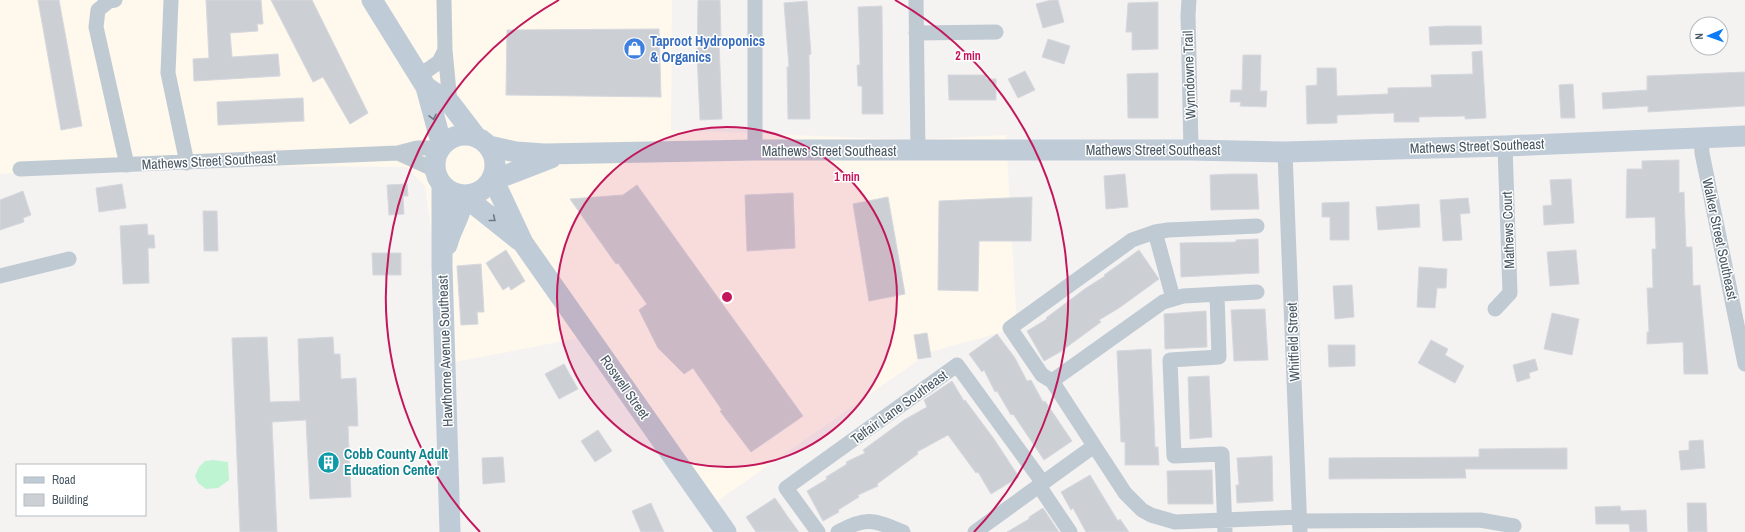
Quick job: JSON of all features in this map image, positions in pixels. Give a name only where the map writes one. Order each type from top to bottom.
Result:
[{"type":"street","points":[[116,0],[109,1],[98,10],[96,27],[127,165]]},
{"type":"street","points":[[171,0],[168,73],[187,162]]},
{"type":"street","points":[[372,0],[423,82],[441,147]]},
{"type":"street","points":[[444,0],[445,50],[450,103]]},
{"type":"street","points":[[754,0],[755,150]]},
{"type":"street","points":[[916,0],[918,151]]},
{"type":"street","name":"Wynndowne Trail","points":[[1189,0],[1188,15],[1192,150]]},
{"type":"street","points":[[916,33],[996,32]]},
{"type":"street","points":[[423,82],[439,62],[445,50]]},
{"type":"street","points":[[423,82],[450,103],[483,142],[495,161],[493,178],[485,189],[478,193],[463,196],[454,194],[438,178],[435,162],[441,147],[453,138],[460,135],[483,142]]},
{"type":"street","name":"Mathews Street Southeast","points":[[483,142],[526,153],[561,154],[755,150],[1192,150],[1285,152],[1505,146],[1745,136]]},
{"type":"street","name":"Walker Street Southeast","points":[[1701,138],[1702,153],[1745,364]]},
{"type":"street","name":"Mathews Court","points":[[1495,309],[1510,293],[1505,146]]},
{"type":"street","name":"Mathews Street Southeast","points":[[20,169],[398,153],[417,148],[441,147]]},
{"type":"street","name":"Whitfield Street","points":[[1285,152],[1300,524]]},
{"type":"street","name":"Mathews Street Southeast","points":[[398,153],[438,178]]},
{"type":"street","name":"Mathews Street Southeast","points":[[493,178],[507,175],[561,154]]},
{"type":"street","name":"Hawthorne Avenue Southeast","points":[[438,178],[450,532]]},
{"type":"street","name":"Roswell Street","points":[[493,178],[523,243],[726,532]]},
{"type":"street","name":"Roswell Street","points":[[463,196],[523,243]]},
{"type":"street","name":"Hawthorne Avenue Southeast","points":[[442,266],[450,231],[463,208],[463,196]]},
{"type":"street","points":[[1257,226],[1184,228],[1155,232],[1128,244],[1010,328],[1042,375],[1052,381],[1125,493],[1134,503],[1151,515],[1175,522],[1225,526],[1480,520],[1514,526]]},
{"type":"street","points":[[1155,232],[1172,298]]},
{"type":"street","points":[[0,276],[69,259]]},
{"type":"street","points":[[1052,381],[1163,302],[1172,298],[1257,292]]},
{"type":"street","points":[[1217,294],[1219,357],[1170,360],[1174,456],[1222,454],[1225,526]]},
{"type":"street","name":"Telfair Lane Southeast","points":[[818,532],[786,488],[957,365],[1041,485],[1070,532]]},
{"type":"street","points":[[975,532],[1094,446]]},
{"type":"street","points":[[838,532],[861,521],[879,522],[903,532]]},
{"type":"shaded area","points":[[0,0],[672,0],[671,130],[913,140],[1006,135],[1017,328],[930,352],[709,507],[585,337],[450,363],[425,186],[406,167],[127,165],[113,169],[0,174]]},
{"type":"green space","points":[[213,460],[228,462],[229,480],[218,488],[206,489],[198,483],[195,476],[199,467],[205,461]]},
{"type":"building","points":[[38,0],[59,0],[82,126],[61,130]]},
{"type":"building","points":[[206,0],[261,0],[263,24],[257,24],[258,31],[230,33],[232,57],[278,54],[280,76],[194,81],[193,59],[209,58]]},
{"type":"building","points":[[271,0],[312,0],[368,113],[350,124],[323,77],[313,82]]},
{"type":"building","points":[[698,0],[720,0],[721,41],[719,41],[722,119],[700,120],[697,55]]},
{"type":"building","points":[[1051,0],[1058,0],[1064,22],[1043,28],[1036,4]]},
{"type":"building","points":[[807,1],[811,54],[809,55],[810,119],[788,119],[787,67],[789,67],[784,3]]},
{"type":"building","points":[[1158,2],[1158,49],[1132,50],[1132,32],[1126,32],[1128,3]]},
{"type":"building","points":[[882,6],[883,114],[862,114],[862,86],[858,86],[857,65],[860,65],[858,7]]},
{"type":"building","points":[[1481,26],[1482,44],[1430,45],[1429,27]]},
{"type":"building","points":[[659,29],[661,97],[506,95],[507,30]]},
{"type":"building","points":[[1048,39],[1070,46],[1064,64],[1042,57]]},
{"type":"building","points":[[1482,51],[1486,118],[1465,119],[1465,116],[1419,117],[1419,122],[1394,122],[1394,113],[1337,115],[1337,123],[1307,124],[1306,86],[1317,85],[1317,68],[1336,68],[1337,96],[1388,94],[1388,88],[1432,87],[1431,75],[1473,74],[1472,52]]},
{"type":"building","points":[[1243,55],[1261,55],[1260,91],[1267,91],[1266,107],[1240,106],[1241,102],[1230,102],[1231,90],[1242,90]]},
{"type":"building","points":[[1025,71],[1035,90],[1018,98],[1008,79]]},
{"type":"building","points":[[1745,72],[1745,106],[1648,112],[1648,106],[1603,109],[1602,93],[1647,90],[1647,76]]},
{"type":"building","points":[[1158,73],[1158,118],[1128,118],[1127,74]]},
{"type":"building","points":[[948,75],[986,75],[986,79],[996,79],[996,100],[949,100]]},
{"type":"building","points":[[1573,84],[1575,118],[1561,118],[1559,85]]},
{"type":"building","points":[[303,98],[304,121],[218,125],[217,102]]},
{"type":"building","points":[[1679,160],[1679,193],[1684,192],[1686,247],[1692,247],[1693,286],[1700,285],[1708,374],[1684,374],[1683,342],[1647,344],[1647,332],[1649,332],[1647,288],[1653,288],[1652,249],[1656,249],[1655,217],[1626,218],[1627,169],[1642,169],[1642,161]]},
{"type":"building","points":[[1125,174],[1128,207],[1106,209],[1104,176]]},
{"type":"building","points":[[1257,174],[1259,209],[1211,210],[1210,175]]},
{"type":"building","points":[[1571,179],[1574,223],[1544,225],[1543,206],[1552,205],[1550,180]]},
{"type":"building","points":[[122,184],[126,208],[99,212],[96,188]]},
{"type":"building","points":[[407,184],[408,196],[403,196],[404,214],[389,215],[387,185]]},
{"type":"building","points":[[637,185],[803,416],[751,452],[720,411],[722,410],[693,368],[684,374],[658,348],[639,310],[647,304],[618,263],[616,264],[570,199],[623,195]]},
{"type":"building","points":[[23,191],[31,215],[23,218],[24,222],[0,230],[0,200]]},
{"type":"building","points":[[793,193],[795,248],[747,251],[745,195]]},
{"type":"building","points":[[888,197],[905,294],[869,301],[853,204]]},
{"type":"building","points":[[1032,197],[1031,241],[979,241],[978,291],[938,290],[939,201]]},
{"type":"building","points":[[1468,198],[1470,213],[1460,214],[1462,240],[1443,241],[1440,200]]},
{"type":"building","points":[[1349,202],[1349,240],[1330,240],[1330,217],[1322,217],[1322,203]]},
{"type":"building","points":[[1419,204],[1420,227],[1378,230],[1376,207]]},
{"type":"building","points":[[203,211],[217,211],[218,251],[204,251]]},
{"type":"building","points":[[147,224],[148,235],[154,235],[155,248],[148,248],[149,283],[123,284],[120,226]]},
{"type":"building","points":[[1258,239],[1259,273],[1181,277],[1180,243],[1236,242],[1236,240]]},
{"type":"building","points":[[506,250],[525,281],[511,290],[509,286],[503,290],[486,263]]},
{"type":"building","points":[[1139,250],[1159,279],[1119,308],[1099,320],[1101,322],[1060,352],[1044,361],[1027,331],[1047,319],[1046,318]]},
{"type":"building","points":[[1576,250],[1579,284],[1550,286],[1547,252]]},
{"type":"building","points":[[372,253],[401,253],[401,275],[373,275]]},
{"type":"building","points":[[481,264],[484,312],[477,312],[478,324],[461,325],[457,266]]},
{"type":"building","points":[[1419,267],[1447,269],[1446,288],[1437,288],[1435,308],[1417,307]]},
{"type":"building","points":[[1352,285],[1354,317],[1335,319],[1333,286]]},
{"type":"building","points":[[1265,309],[1268,360],[1234,361],[1231,310]]},
{"type":"building","points":[[1206,311],[1207,347],[1165,349],[1164,314]]},
{"type":"building","points":[[1552,313],[1579,319],[1572,355],[1544,349]]},
{"type":"building","points":[[927,333],[931,357],[918,359],[914,335]]},
{"type":"building","points":[[997,334],[1015,358],[1027,381],[1031,380],[1043,402],[1045,401],[1072,441],[1044,460],[1013,414],[1011,415],[997,391],[995,392],[984,370],[982,372],[969,354]]},
{"type":"building","name":"Cobb County Adult Education Center","points":[[267,337],[270,402],[300,401],[298,339],[333,337],[334,354],[340,354],[341,379],[356,378],[358,426],[348,426],[351,497],[310,499],[306,420],[272,422],[277,532],[240,532],[232,338]]},
{"type":"building","points":[[1431,340],[1448,349],[1445,355],[1464,366],[1455,383],[1418,363]]},
{"type":"building","points":[[1328,345],[1355,345],[1355,366],[1329,367]]},
{"type":"building","points":[[1151,349],[1155,447],[1158,447],[1159,465],[1125,465],[1125,442],[1121,442],[1117,351]]},
{"type":"building","points":[[1535,359],[1538,370],[1529,373],[1530,378],[1517,382],[1513,365]]},
{"type":"building","points":[[564,364],[578,389],[559,399],[545,374]]},
{"type":"building","points":[[1209,376],[1212,437],[1190,439],[1188,377]]},
{"type":"building","points":[[952,381],[964,401],[965,400],[994,439],[1019,477],[991,494],[978,472],[976,473],[948,435],[917,452],[918,454],[877,484],[878,486],[858,495],[859,497],[838,510],[839,512],[823,521],[807,491],[827,479],[826,477],[847,464],[846,462],[865,453],[863,450],[904,420],[927,407],[924,400]]},
{"type":"building","points":[[598,430],[612,451],[595,462],[581,441]]},
{"type":"building","points":[[1703,440],[1705,468],[1681,470],[1679,451],[1689,450],[1689,441]]},
{"type":"building","points":[[1567,448],[1567,469],[1465,469],[1466,478],[1329,479],[1329,458],[1479,457],[1479,449]]},
{"type":"building","points":[[1272,456],[1273,501],[1237,503],[1236,485],[1239,485],[1237,458]]},
{"type":"building","points":[[503,457],[505,482],[483,484],[482,458]]},
{"type":"building","points":[[1212,470],[1213,504],[1168,504],[1167,471]]},
{"type":"building","points":[[1090,475],[1118,521],[1120,519],[1129,532],[1086,532],[1073,508],[1071,510],[1061,492]]},
{"type":"building","points":[[775,498],[799,532],[756,532],[746,517]]},
{"type":"building","points":[[651,503],[664,532],[641,532],[632,511]]},
{"type":"building","points":[[1687,503],[1706,503],[1707,532],[1688,532]]},
{"type":"building","points":[[1620,506],[1621,511],[1646,510],[1647,532],[1630,532],[1629,524],[1596,524],[1595,507]]},
{"type":"building","points":[[1043,508],[1059,532],[1007,532],[1029,519],[1029,517]]},
{"type":"place","name":"Taproot Hydroponics & Organics","points":[[634,49]]},
{"type":"place","name":"Cobb County Adult Education Center","points":[[329,462]]}]
